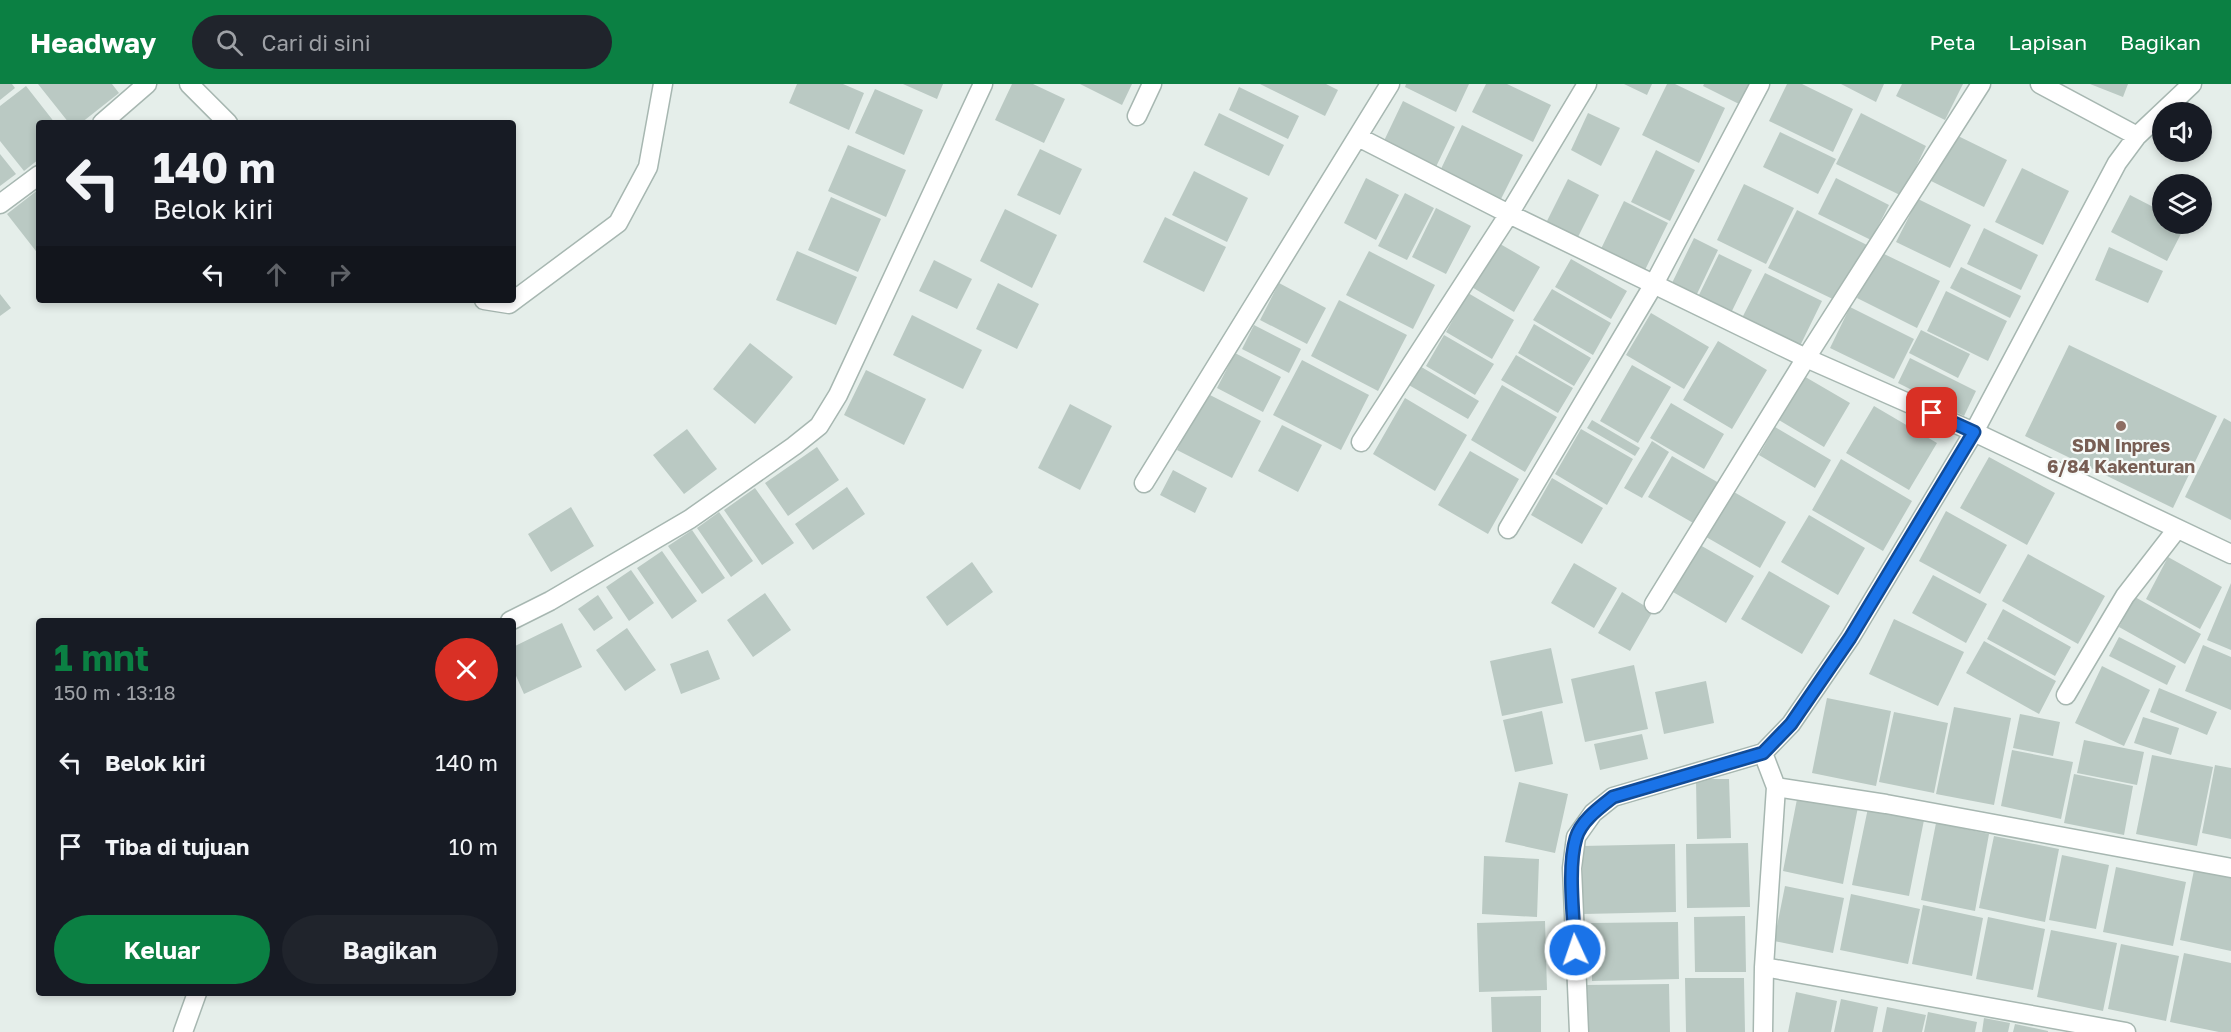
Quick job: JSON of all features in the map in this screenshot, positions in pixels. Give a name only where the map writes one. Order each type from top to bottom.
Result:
[{"type":"street","points":[[105,120],[147,84]]},
{"type":"street","points":[[189,84],[225,120]]},
{"type":"street","points":[[516,300],[618,223],[648,167],[663,84]]},
{"type":"street","points":[[516,618],[550,601],[690,519],[795,446],[819,426],[838,394],[983,84]]},
{"type":"street","points":[[1137,116],[1152,84]]},
{"type":"street","points":[[1144,483],[1390,84]]},
{"type":"street","points":[[1362,442],[1509,214],[1587,84]]},
{"type":"street","points":[[1508,530],[1654,284],[1760,84]]},
{"type":"street","points":[[1654,604],[1806,358],[1981,84]]},
{"type":"street","points":[[2040,84],[2137,136]]},
{"type":"street","points":[[1579,1032],[1572,868],[1576,837],[1593,813],[1613,797],[1763,753],[1791,724],[1850,638],[1974,432],[2117,164],[2137,136],[2192,84]]},
{"type":"street","points":[[1358,137],[1509,214],[1806,358],[1974,432],[2231,554]]},
{"type":"street","points":[[0,204],[36,177]]},
{"type":"street","points":[[2066,695],[2125,596],[2177,529]]},
{"type":"street","points":[[1763,753],[1776,787],[1764,967],[1763,1032]]},
{"type":"street","points":[[1776,787],[1886,804],[2231,868]]},
{"type":"street","points":[[1764,967],[2126,1032]]},
{"type":"street","points":[[183,1032],[196,996]]},
{"type":"building","points":[[0,84],[12,84],[15,88],[0,100]]},
{"type":"building","points":[[38,84],[112,84],[119,93],[85,120],[67,120]]},
{"type":"building","points":[[797,84],[843,84],[864,93],[849,130],[789,103]]},
{"type":"building","points":[[903,84],[943,84],[937,99]]},
{"type":"building","points":[[1012,84],[1033,84],[1065,99],[1044,143],[995,120]]},
{"type":"building","points":[[1080,84],[1132,84],[1122,105]]},
{"type":"building","points":[[1260,84],[1326,84],[1338,90],[1325,116]]},
{"type":"building","points":[[1406,84],[1469,84],[1456,112],[1405,87]]},
{"type":"building","points":[[1486,84],[1507,84],[1551,105],[1533,142],[1472,112]]},
{"type":"building","points":[[1624,84],[1652,84],[1647,95]]},
{"type":"building","points":[[1667,84],[1675,84],[1725,108],[1699,163],[1642,135]]},
{"type":"building","points":[[1704,84],[1754,84],[1743,106],[1703,86]]},
{"type":"building","points":[[1787,84],[1802,84],[1853,109],[1833,152],[1769,121]]},
{"type":"building","points":[[1841,84],[1884,84],[1876,102]]},
{"type":"building","points":[[1902,84],[1963,84],[1945,120],[1896,96]]},
{"type":"building","points":[[2090,84],[2128,84],[2123,97]]},
{"type":"building","points":[[26,86],[53,120],[36,120],[36,161],[24,171],[0,141],[0,106]]},
{"type":"building","points":[[1239,87],[1299,116],[1288,139],[1229,110]]},
{"type":"building","points":[[875,89],[923,110],[904,155],[855,133]]},
{"type":"building","points":[[1403,101],[1455,127],[1434,171],[1382,145]]},
{"type":"building","points":[[1219,113],[1284,145],[1269,176],[1204,145]]},
{"type":"building","points":[[1588,113],[1620,128],[1601,166],[1571,150]]},
{"type":"building","points":[[1861,113],[1926,146],[1902,196],[1836,164]]},
{"type":"building","points":[[1462,125],[1523,155],[1500,201],[1440,171]]},
{"type":"building","points":[[1780,132],[1836,159],[1818,194],[1763,167]]},
{"type":"building","points":[[1954,134],[2007,160],[1984,207],[1931,181]]},
{"type":"building","points":[[848,145],[906,170],[886,217],[828,191]]},
{"type":"building","points":[[1040,149],[1082,169],[1060,215],[1017,195]]},
{"type":"building","points":[[1656,150],[1695,170],[1670,221],[1631,202]]},
{"type":"building","points":[[0,154],[16,174],[0,186]]},
{"type":"building","points":[[2022,168],[2069,191],[2043,245],[1995,222]]},
{"type":"building","points":[[1194,171],[1248,198],[1227,242],[1172,215]]},
{"type":"building","points":[[1366,178],[1399,195],[1376,240],[1344,223]]},
{"type":"building","points":[[1836,178],[1889,205],[1871,240],[1818,214]]},
{"type":"building","points":[[1568,179],[1599,195],[1577,239],[1546,223]]},
{"type":"building","points":[[1744,184],[1794,208],[1766,264],[1717,240]]},
{"type":"building","points":[[36,191],[36,251],[7,214]]},
{"type":"building","points":[[1405,193],[1434,208],[1407,260],[1378,246]]},
{"type":"building","points":[[2130,195],[2152,206],[2152,234],[2181,234],[2167,261],[2111,232]]},
{"type":"building","points":[[831,197],[881,219],[858,272],[808,250]]},
{"type":"building","points":[[1918,199],[1971,225],[1950,268],[1896,242]]},
{"type":"building","points":[[1624,201],[1668,223],[1644,272],[1600,251]]},
{"type":"building","points":[[1436,208],[1471,226],[1446,274],[1412,257]]},
{"type":"building","points":[[1005,209],[1057,235],[1032,288],[980,261]]},
{"type":"building","points":[[1797,210],[1867,245],[1839,302],[1768,268]]},
{"type":"building","points":[[1165,217],[1226,247],[1204,292],[1143,262]]},
{"type":"building","points":[[1984,228],[2038,255],[2021,290],[1967,264]]},
{"type":"building","points":[[1694,238],[1718,250],[1696,296],[1672,283]]},
{"type":"building","points":[[1495,241],[1540,267],[1514,312],[1470,286]]},
{"type":"building","points":[[2109,247],[2163,271],[2148,303],[2095,280]]},
{"type":"building","points":[[797,251],[857,277],[836,325],[776,300]]},
{"type":"building","points":[[1369,251],[1435,285],[1413,329],[1346,295]]},
{"type":"building","points":[[1880,252],[1940,281],[1917,328],[1857,298]]},
{"type":"building","points":[[1719,254],[1752,270],[1730,315],[1697,299]]},
{"type":"building","points":[[1571,259],[1627,291],[1611,319],[1555,287]]},
{"type":"building","points":[[934,260],[972,279],[957,309],[919,291]]},
{"type":"building","points":[[1961,267],[2021,296],[2010,318],[1950,288]]},
{"type":"building","points":[[1765,273],[1822,301],[1800,346],[1742,318]]},
{"type":"building","points":[[998,283],[1039,304],[1017,349],[976,329]]},
{"type":"building","points":[[1279,283],[1326,308],[1307,344],[1260,320]]},
{"type":"building","points":[[1552,289],[1611,323],[1593,355],[1533,320]]},
{"type":"building","points":[[1946,291],[2007,321],[1988,361],[1927,331]]},
{"type":"building","points":[[1468,293],[1514,320],[1492,359],[1446,332]]},
{"type":"building","points":[[0,294],[11,308],[0,316]]},
{"type":"building","points":[[1339,300],[1407,335],[1378,391],[1311,356]]},
{"type":"building","points":[[1850,307],[1914,339],[1894,379],[1830,348]]},
{"type":"building","points":[[1651,313],[1709,347],[1684,389],[1626,355]]},
{"type":"building","points":[[912,315],[982,350],[963,389],[893,355]]},
{"type":"building","points":[[1534,324],[1591,358],[1574,386],[1518,353]]},
{"type":"building","points":[[1254,325],[1301,349],[1289,373],[1242,349]]},
{"type":"building","points":[[1921,330],[1970,354],[1958,378],[1909,353]]},
{"type":"building","points":[[1444,335],[1494,364],[1475,395],[1426,366]]},
{"type":"building","points":[[1718,341],[1767,370],[1732,429],[1683,400]]},
{"type":"building","points":[[750,343],[793,377],[755,424],[713,389]]},
{"type":"building","name":"SDN Inpres 6/84 Kakenturan","points":[[2069,345],[2217,416],[2173,508],[2025,436]]},
{"type":"building","points":[[1235,353],[1281,377],[1263,412],[1217,388]]},
{"type":"building","points":[[1516,355],[1573,388],[1558,413],[1501,380]]},
{"type":"building","points":[[1910,358],[1976,391],[1964,416],[1898,383]]},
{"type":"building","points":[[1302,360],[1369,395],[1341,450],[1273,415]]},
{"type":"building","points":[[1418,365],[1479,401],[1468,419],[1407,384]]},
{"type":"building","points":[[1632,365],[1671,387],[1638,443],[1600,421]]},
{"type":"building","points":[[866,370],[926,399],[904,445],[844,415]]},
{"type":"building","points":[[1802,375],[1850,403],[1824,447],[1777,419]]},
{"type":"building","points":[[1502,385],[1557,417],[1525,472],[1471,440]]},
{"type":"building","points":[[1206,393],[1261,421],[1232,478],[1177,450]]},
{"type":"building","points":[[1405,398],[1467,435],[1435,491],[1373,454]]},
{"type":"building","points":[[1671,403],[1724,434],[1704,469],[1650,438]]},
{"type":"building","points":[[1070,404],[1112,426],[1080,490],[1038,468]]},
{"type":"building","points":[[1874,406],[1937,443],[1909,490],[1846,453]]},
{"type":"building","points":[[2224,418],[2231,422],[2231,520],[2185,497]]},
{"type":"building","points":[[1592,420],[1640,448],[1635,456],[1587,428]]},
{"type":"building","points":[[1282,425],[1322,445],[1298,492],[1258,471]]},
{"type":"building","points":[[1775,427],[1831,460],[1815,488],[1759,455]]},
{"type":"building","points":[[687,429],[717,469],[684,494],[653,455]]},
{"type":"building","points":[[1581,429],[1633,459],[1607,505],[1555,474]]},
{"type":"building","points":[[1652,441],[1669,452],[1642,498],[1624,488]]},
{"type":"building","points":[[817,447],[839,480],[788,516],[765,483]]},
{"type":"building","points":[[1470,451],[1519,479],[1488,534],[1438,505]]},
{"type":"building","points":[[1672,456],[1719,483],[1695,524],[1648,497]]},
{"type":"building","points":[[1989,457],[2055,493],[2027,545],[1960,508]]},
{"type":"building","points":[[1841,459],[1912,501],[1883,551],[1812,510]]},
{"type":"building","points":[[1173,470],[1207,488],[1195,513],[1160,495]]},
{"type":"building","points":[[1552,478],[1603,508],[1582,544],[1531,515]]},
{"type":"building","points":[[847,487],[865,514],[813,550],[795,524]]},
{"type":"building","points":[[755,488],[794,543],[762,565],[724,510]]},
{"type":"building","points":[[1727,488],[1786,522],[1760,568],[1701,534]]},
{"type":"building","points":[[571,507],[594,546],[551,572],[528,534]]},
{"type":"building","points":[[1946,511],[2007,545],[1980,594],[1919,561]]},
{"type":"building","points":[[719,512],[753,561],[731,577],[697,528]]},
{"type":"building","points":[[1809,515],[1865,548],[1838,595],[1781,562]]},
{"type":"building","points":[[692,530],[725,578],[702,594],[668,546]]},
{"type":"building","points":[[1700,545],[1754,576],[1726,623],[1673,592]]},
{"type":"building","points":[[662,551],[697,601],[672,619],[637,568]]},
{"type":"building","points":[[2028,554],[2105,596],[2078,644],[2002,601]]},
{"type":"building","points":[[2168,557],[2222,587],[2200,629],[2146,599]]},
{"type":"building","points":[[972,562],[993,592],[947,626],[926,597]]},
{"type":"building","points":[[1574,563],[1617,588],[1594,628],[1551,603]]},
{"type":"building","points":[[631,570],[654,603],[629,621],[606,587]]},
{"type":"building","points":[[1769,571],[1830,606],[1802,654],[1741,619]]},
{"type":"building","points":[[1933,575],[1987,604],[1966,643],[1912,613]]},
{"type":"building","points":[[2231,583],[2231,650],[2207,640]]},
{"type":"building","points":[[1622,592],[1653,611],[1630,651],[1598,633]]},
{"type":"building","points":[[765,593],[791,630],[753,657],[727,620]]},
{"type":"building","points":[[598,595],[613,618],[594,631],[578,609]]},
{"type":"building","points":[[2135,597],[2201,634],[2185,664],[2119,627]]},
{"type":"building","points":[[2003,609],[2071,647],[2055,676],[1987,639]]},
{"type":"building","points":[[1894,619],[1964,652],[1938,706],[1869,674]]},
{"type":"building","points":[[562,623],[582,667],[524,694],[516,676],[516,646]]},
{"type":"building","points":[[627,628],[656,670],[625,691],[596,650]]},
{"type":"building","points":[[2119,637],[2176,666],[2167,685],[2109,656]]},
{"type":"building","points":[[1984,641],[2056,681],[2039,714],[1966,673]]},
{"type":"building","points":[[2203,645],[2231,657],[2231,710],[2185,691]]},
{"type":"building","points":[[1551,648],[1563,703],[1502,716],[1490,661]]},
{"type":"building","points":[[708,650],[720,679],[681,694],[670,664]]},
{"type":"building","points":[[1634,665],[1648,729],[1585,742],[1571,679]]},
{"type":"building","points":[[2102,666],[2150,690],[2124,746],[2075,723]]},
{"type":"building","points":[[1706,681],[1714,723],[1664,734],[1655,692]]},
{"type":"building","points":[[2159,688],[2217,712],[2207,735],[2150,712]]},
{"type":"building","points":[[1827,698],[1891,711],[1876,786],[1812,773]]},
{"type":"building","points":[[1954,707],[2011,718],[1994,805],[1936,794]]},
{"type":"building","points":[[1542,711],[1553,764],[1515,772],[1503,720]]},
{"type":"building","points":[[1894,712],[1948,723],[1934,793],[1879,782]]},
{"type":"building","points":[[2020,714],[2060,722],[2053,756],[2013,748]]},
{"type":"building","points":[[2143,717],[2179,728],[2171,755],[2134,743]]},
{"type":"building","points":[[1642,734],[1648,759],[1600,770],[1594,744]]},
{"type":"building","points":[[2084,740],[2144,752],[2137,785],[2077,773]]},
{"type":"building","points":[[2012,750],[2073,762],[2061,819],[2001,806]]},
{"type":"building","points":[[2152,755],[2213,767],[2197,846],[2136,834]]},
{"type":"building","points":[[2215,765],[2231,768],[2231,839],[2202,833]]},
{"type":"building","points":[[2074,774],[2133,786],[2124,835],[2064,823]]},
{"type":"building","points":[[1696,779],[1729,779],[1731,838],[1697,839]]},
{"type":"building","points":[[1519,782],[1568,794],[1555,853],[1505,842]]},
{"type":"building","points":[[1798,794],[1858,807],[1843,884],[1783,871]]},
{"type":"building","points":[[1868,808],[1924,820],[1909,896],[1852,885]]},
{"type":"building","points":[[1936,823],[1989,834],[1975,911],[1921,900]]},
{"type":"building","points":[[1994,836],[2059,849],[2045,922],[1979,908]]},
{"type":"building","points":[[1748,843],[1750,907],[1687,908],[1686,844]]},
{"type":"building","points":[[1675,844],[1676,912],[1583,914],[1582,846]]},
{"type":"building","points":[[2062,855],[2109,865],[2096,929],[2049,920]]},
{"type":"building","points":[[1484,856],[1539,859],[1537,917],[1482,914]]},
{"type":"building","points":[[2116,867],[2186,882],[2173,946],[2103,932]]},
{"type":"building","points":[[2194,870],[2231,878],[2231,951],[2180,940]]},
{"type":"building","points":[[1785,886],[1844,898],[1833,953],[1774,941]]},
{"type":"building","points":[[1851,894],[1920,909],[1908,964],[1840,950]]},
{"type":"building","points":[[1923,905],[1983,918],[1972,976],[1912,964]]},
{"type":"building","points":[[1745,916],[1746,972],[1695,972],[1694,917]]},
{"type":"building","points":[[1988,917],[2045,929],[2033,990],[1976,979]]},
{"type":"building","points":[[1545,921],[1547,990],[1479,992],[1477,923]]},
{"type":"building","points":[[1678,922],[1679,979],[1592,981],[1591,923]]},
{"type":"building","points":[[2051,930],[2117,943],[2103,1011],[2037,997]]},
{"type":"building","points":[[2121,944],[2179,956],[2166,1021],[2108,1009]]},
{"type":"building","points":[[2184,953],[2231,963],[2231,1032],[2219,1032],[2170,1022]]},
{"type":"building","points":[[1685,978],[1744,978],[1745,1032],[1686,1032]]},
{"type":"building","points":[[1669,984],[1670,1032],[1585,1032],[1584,985]]},
{"type":"building","points":[[1796,992],[1837,1001],[1831,1032],[1788,1032]]},
{"type":"building","points":[[1541,996],[1541,1032],[1492,1032],[1491,997]]},
{"type":"building","points":[[1841,999],[1878,1007],[1873,1032],[1834,1032]]},
{"type":"building","points":[[1887,1007],[1926,1015],[1922,1032],[1882,1032]]},
{"type":"building","points":[[1928,1012],[1977,1022],[1975,1032],[1924,1032]]},
{"type":"building","points":[[1984,1018],[2010,1023],[2008,1032],[1982,1032]]},
{"type":"building","points":[[2015,1024],[2048,1031],[2048,1032],[2013,1032]]},
{"type":"place","name":"SDN Inpres 6/84 Kakenturan","points":[[2121,426]]},
{"type":"route","points":[[1575,950],[1572,868],[1576,837],[1593,813],[1613,797],[1763,753],[1791,724],[1850,638],[1974,432],[1932,413]]}]
